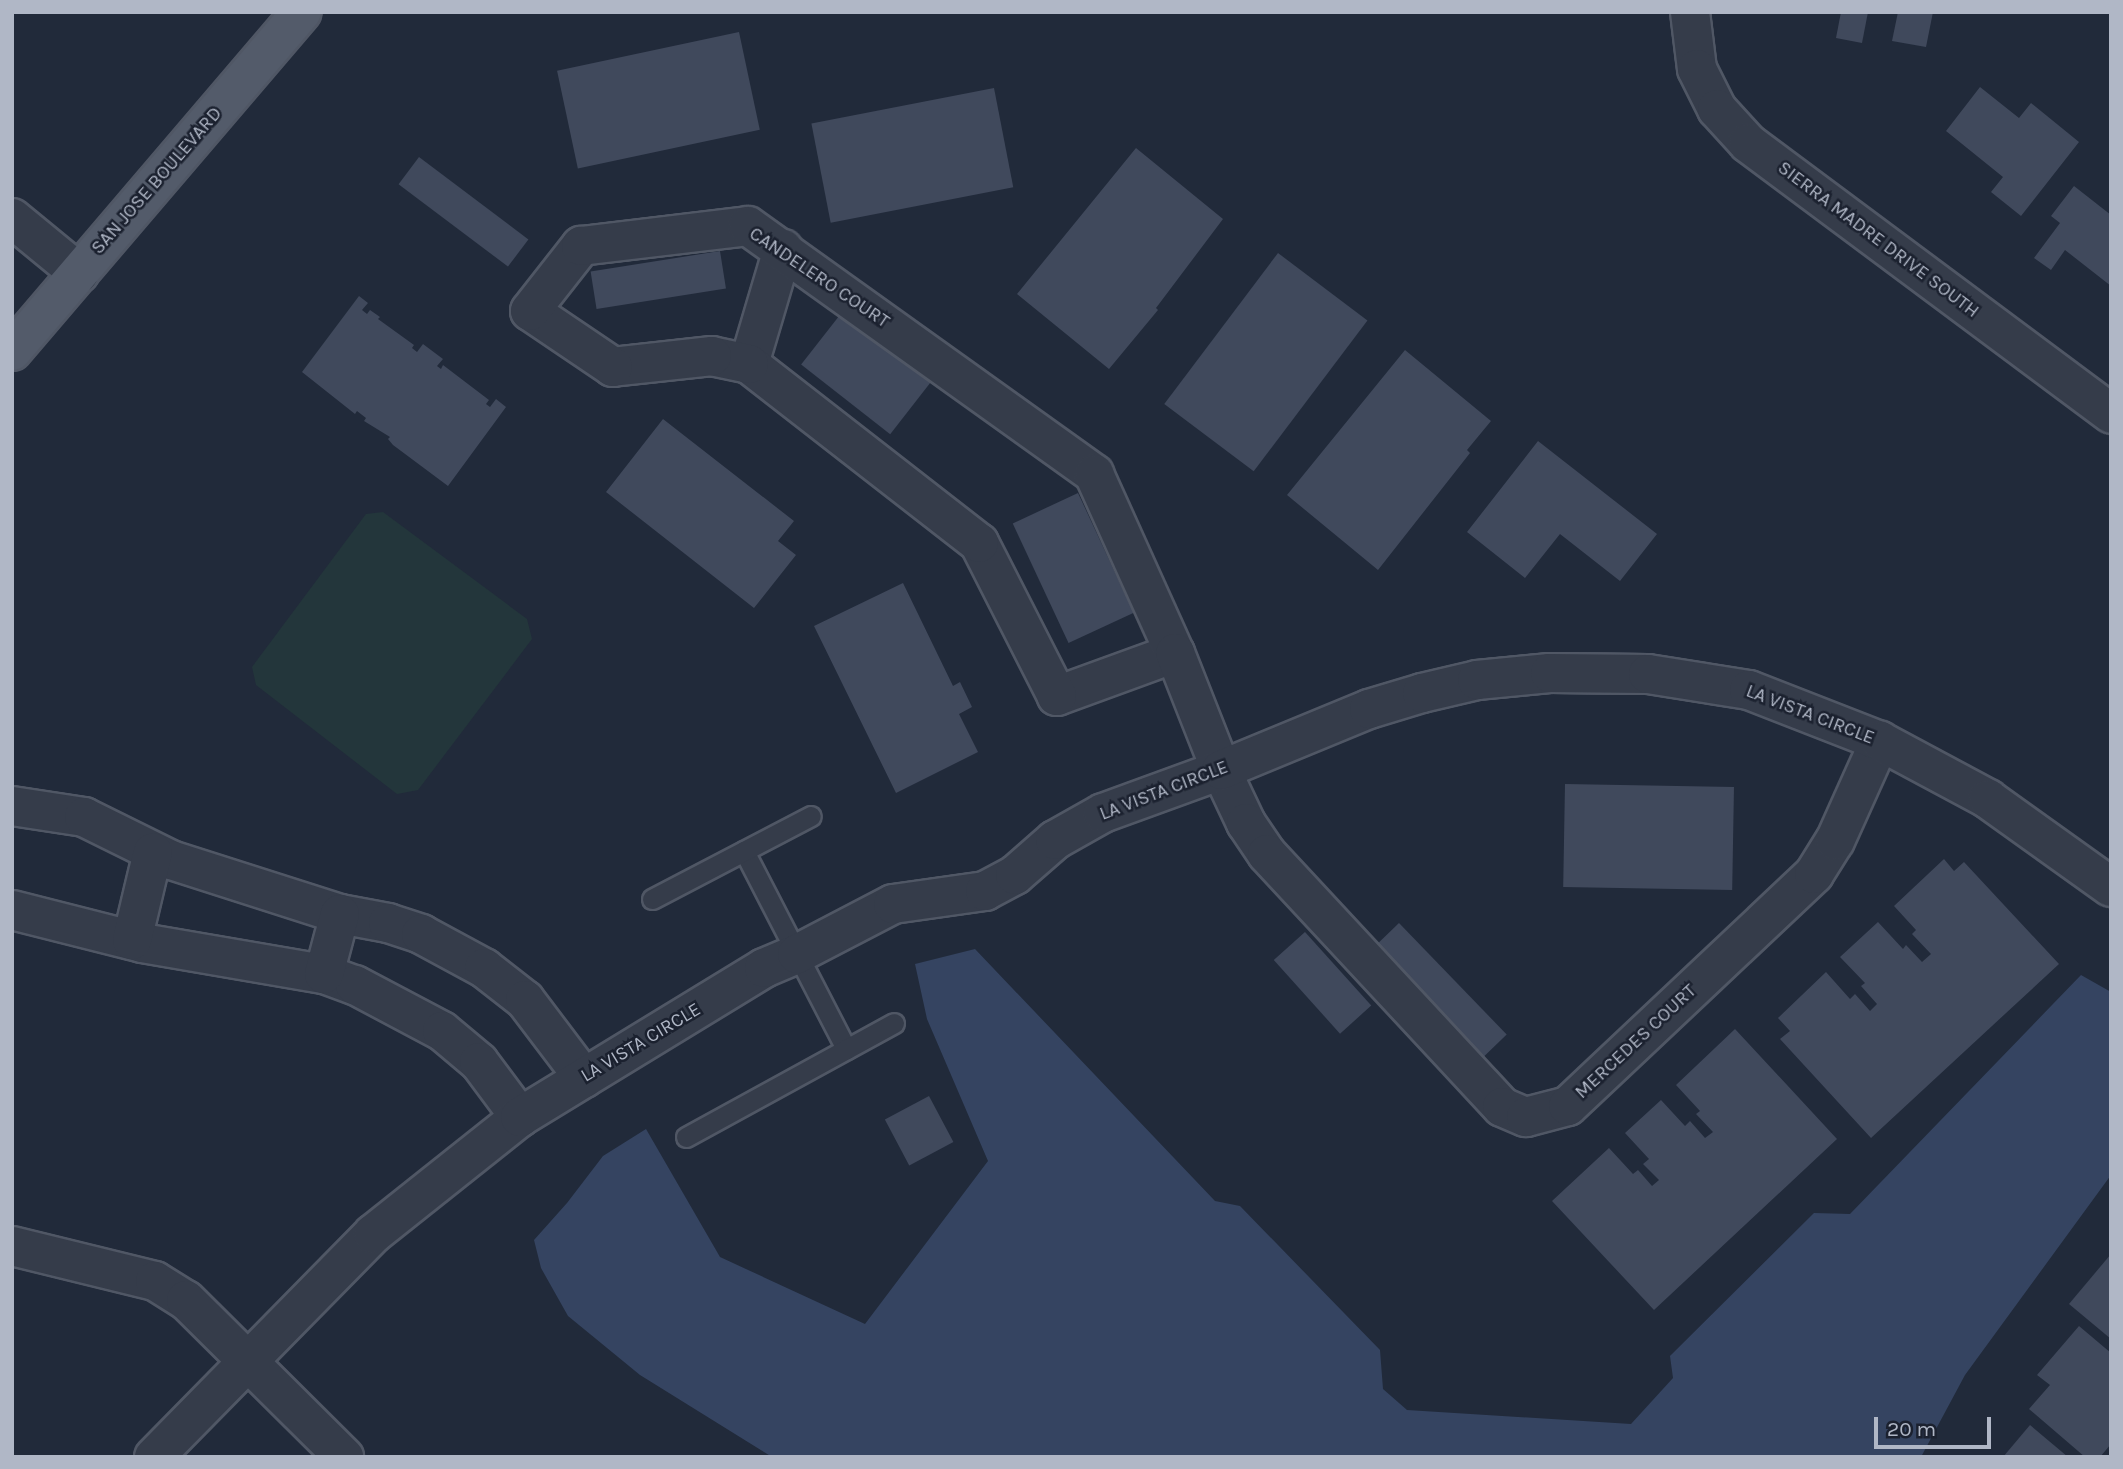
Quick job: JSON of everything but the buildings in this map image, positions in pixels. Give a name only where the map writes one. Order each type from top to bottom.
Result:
[{"type":"main road","name":"SAN JOSE BOULEVARD","points":[[12,351],[298,14]]},
{"type":"street","name":"SIERRA MADRE DRIVE SOUTH","points":[[1690,22],[1697,69],[1717,109],[1748,143],[2111,415]]},
{"type":"street","points":[[12,218],[79,273]]},
{"type":"street","name":"CANDELERO COURT","points":[[1175,653],[1057,696],[979,543],[749,364],[712,356],[613,367],[530,311],[581,246],[748,226],[783,249],[1094,474],[1175,653],[1221,770]]},
{"type":"street","points":[[749,364],[783,249]]},
{"type":"street","name":"LA VISTA CIRCLE","points":[[154,1457],[373,1234],[520,1116],[764,968],[797,954],[893,904],[985,891],[1015,875],[1055,841],[1103,813],[1221,770],[1322,727],[1422,693],[1477,680],[1550,673],[1648,674],[1749,690],[1880,741],[1988,799],[2111,887]]},
{"type":"street","name":"MERCEDES COURT","points":[[1221,770],[1246,822],[1267,854],[1502,1107],[1526,1117],[1568,1106],[1814,874],[1835,841],[1880,741]]},
{"type":"street","points":[[12,806],[84,817],[171,860],[340,914],[388,923],[421,934],[484,968],[525,1000],[584,1077]]},
{"type":"street","points":[[132,940],[153,852]]},
{"type":"street","points":[[12,910],[132,940],[324,974],[386,999],[442,1031],[478,1062],[520,1116]]},
{"type":"street","points":[[324,974],[340,914]]},
{"type":"street","points":[[12,1246],[155,1281],[186,1300],[344,1457]]},
{"type":"lane","points":[[652,899],[811,816]]},
{"type":"lane","points":[[744,851],[846,1049]]},
{"type":"lane","points":[[687,1137],[894,1023]]},
{"type":"green space","points":[[383,512],[527,619],[532,639],[418,790],[397,794],[256,685],[252,667],[366,514]]},
{"type":"water","points":[[975,949],[1215,1201],[1240,1206],[1380,1350],[1383,1389],[1407,1410],[1631,1424],[1673,1378],[1670,1356],[1814,1213],[1850,1214],[2081,975],[2111,992],[2111,1175],[1965,1375],[1921,1457],[772,1457],[640,1375],[568,1316],[541,1268],[534,1240],[603,1156],[646,1129],[720,1257],[865,1324],[988,1161],[927,1019],[915,964]]}]
